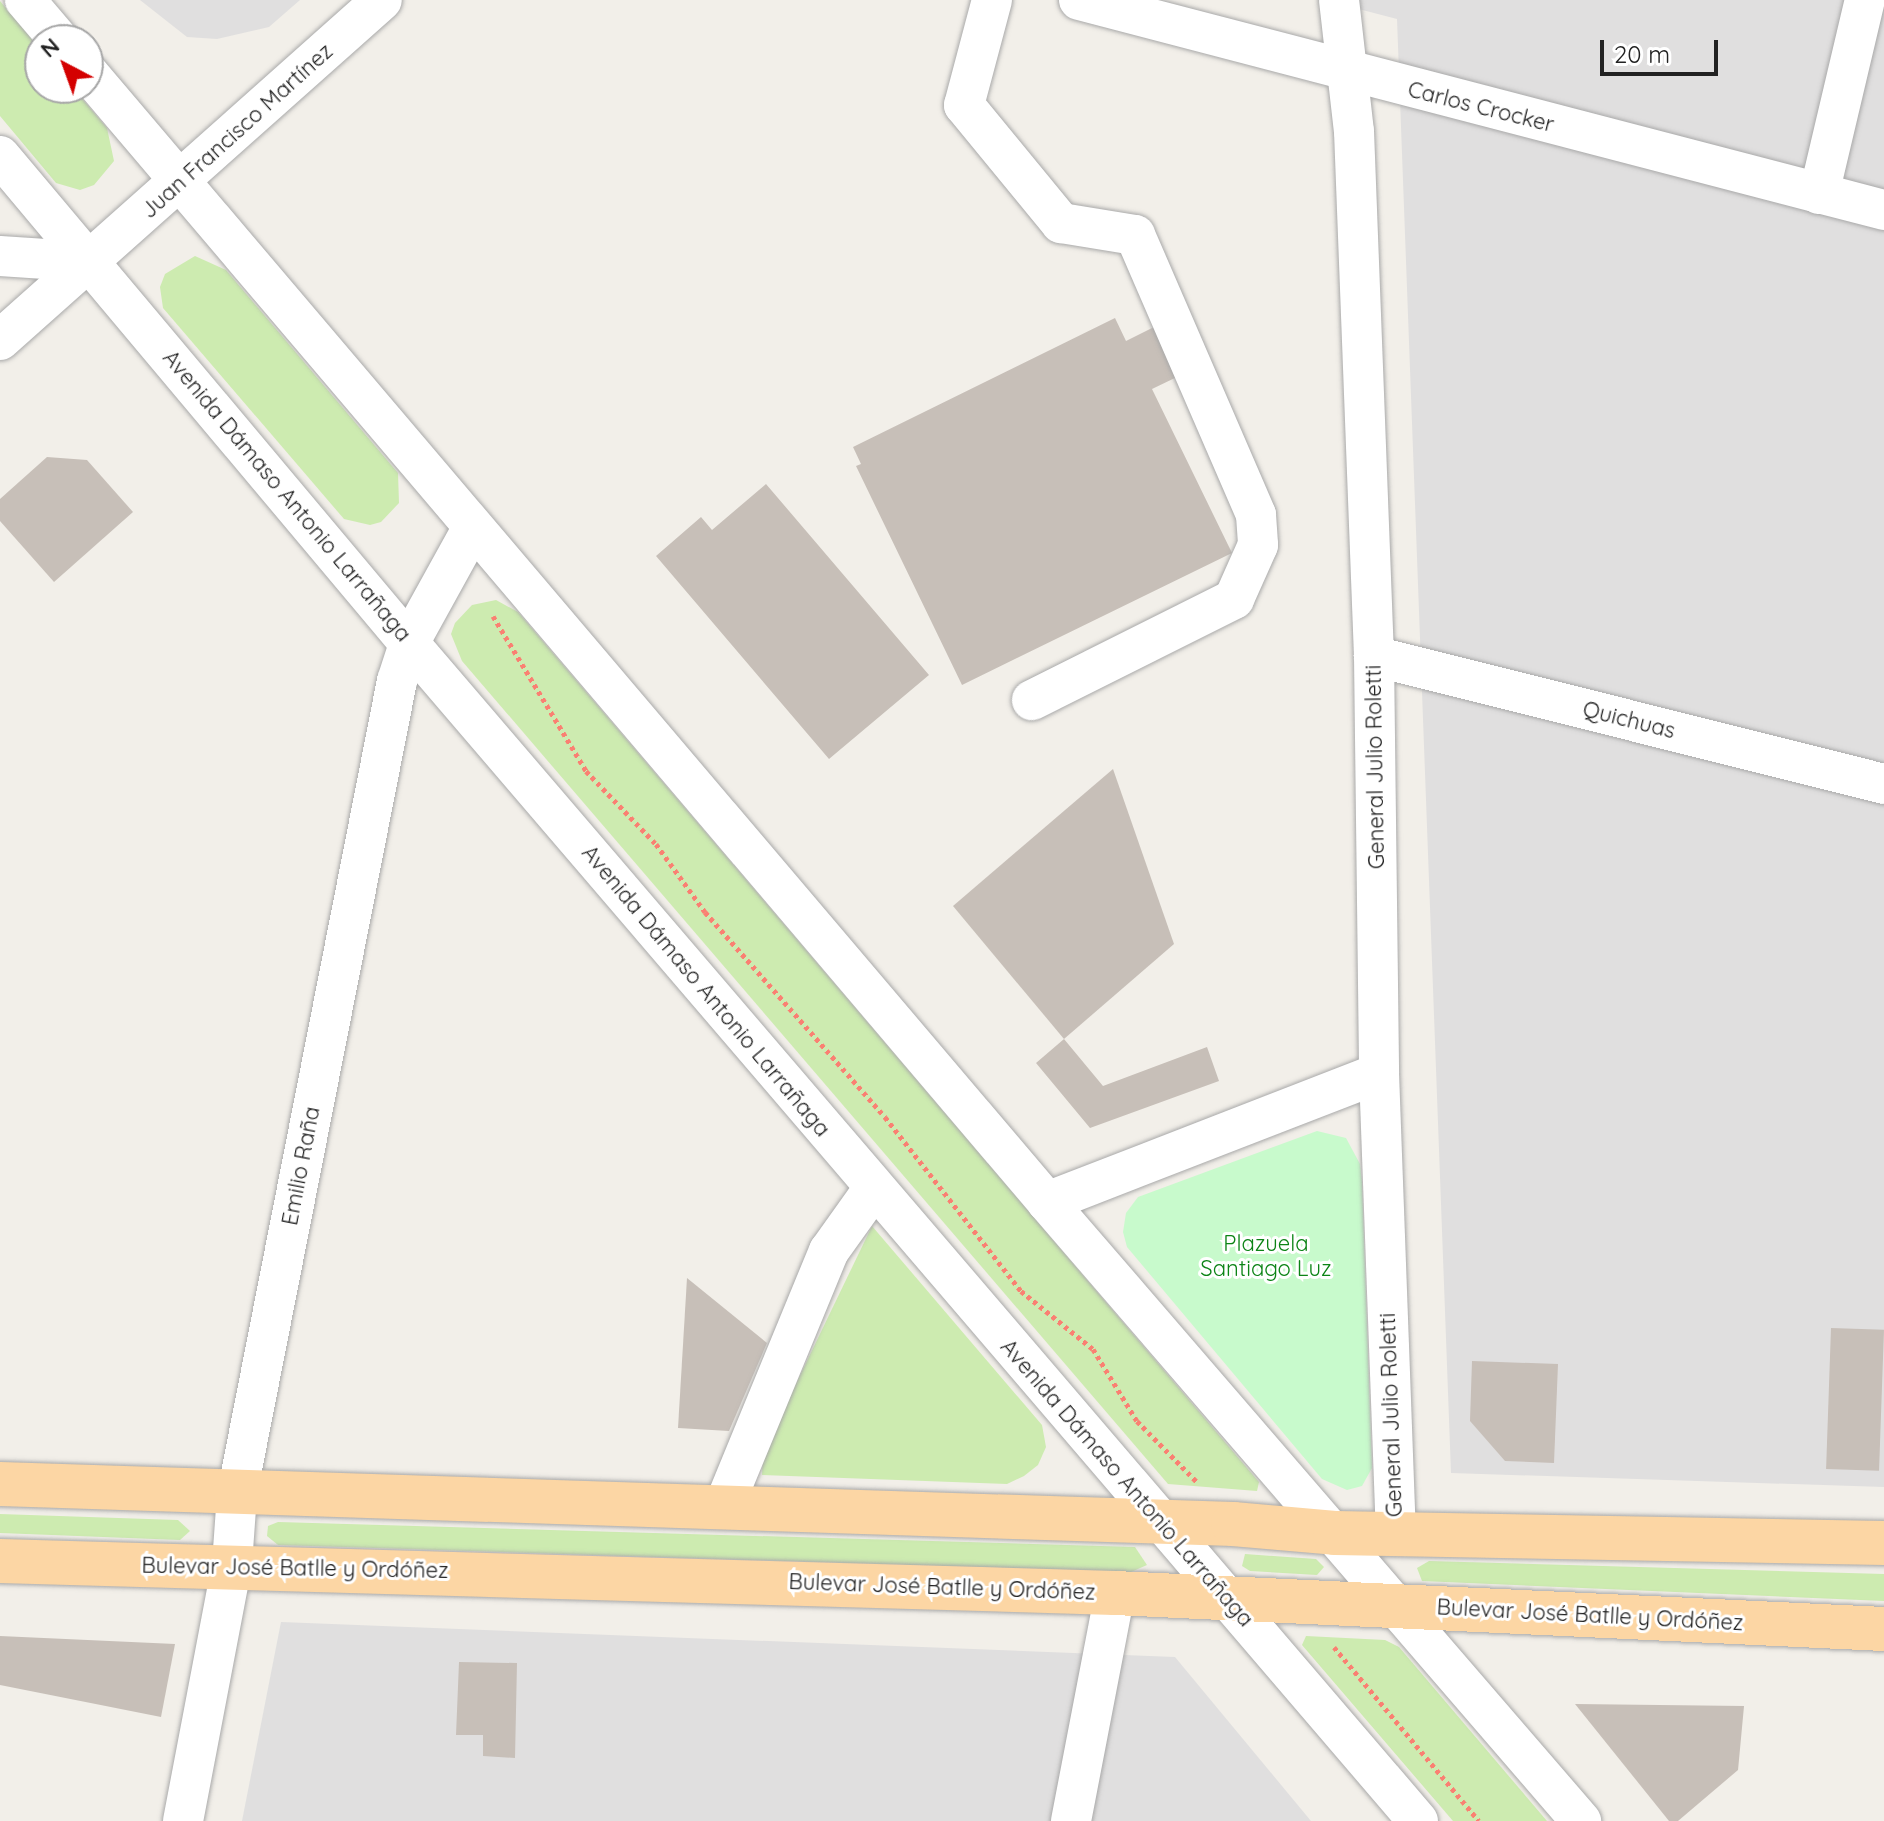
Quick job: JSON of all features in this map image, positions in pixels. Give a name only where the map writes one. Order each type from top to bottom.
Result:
[{"type":"main road","points":[[0,1484],[1233,1524],[1396,1535],[1884,1543]]},
{"type":"main road","name":"Bulevar José Batlle y Ordóñez","points":[[0,1561],[232,1564],[1115,1593],[1884,1629]]},
{"type":"street","points":[[25,0],[45,24]]},
{"type":"street","name":"Juan Francisco Martínez","points":[[0,340],[382,0]]},
{"type":"street","points":[[992,0],[964,105],[1061,223],[1135,235],[1256,515],[1258,545],[1234,599],[1032,700]]},
{"type":"street","name":"Carlos Crocker","points":[[1079,0],[1884,210]]},
{"type":"street","name":"General Julio Roletti","points":[[1339,0],[1354,131],[1374,656],[1379,1073],[1396,1535]]},
{"type":"street","points":[[1819,194],[1865,0]]},
{"type":"street","points":[[104,91],[1047,1202],[1581,1821]]},
{"type":"street","name":"Avenida Dámaso Antonio Larrañaga","points":[[0,156],[409,643],[1418,1821]]},
{"type":"street","points":[[0,256],[91,262]]},
{"type":"street","name":"Emilio Raña","points":[[183,1821],[232,1564],[237,1494],[394,697],[409,643],[473,527]]},
{"type":"street","name":"Quichuas","points":[[1374,656],[1884,784]]},
{"type":"street","points":[[1047,1202],[1379,1073]]},
{"type":"street","points":[[723,1508],[829,1251],[874,1188]]},
{"type":"street","points":[[1071,1821],[1115,1593]]},
{"type":"path","points":[[450,567],[489,610],[586,771],[656,844],[705,912],[885,1117],[1021,1291],[1093,1349],[1137,1421],[1233,1524]]},
{"type":"path","points":[[1295,1600],[1479,1821]]},
{"type":"shaded area","points":[[140,0],[300,0],[269,27],[217,39],[187,37]]},
{"type":"shaded area","points":[[1324,0],[1884,0],[1884,1487],[1451,1473],[1397,19]]},
{"type":"shaded area","points":[[281,1622],[1175,1657],[1311,1821],[242,1821]]},
{"type":"green space","points":[[0,1],[24,30],[24,104],[87,104],[107,128],[114,161],[94,185],[80,190],[56,183],[0,116]]},
{"type":"green space","points":[[195,256],[226,270],[398,473],[399,503],[381,522],[370,525],[344,519],[163,308],[160,287],[165,274]]},
{"type":"green space","points":[[496,600],[518,612],[1259,1482],[1257,1491],[1168,1484],[462,661],[451,634],[455,623],[472,605]]},
{"type":"green space","name":"Plazuela Santiago Luz","points":[[1317,1131],[1346,1138],[1360,1164],[1362,1182],[1372,1468],[1362,1486],[1347,1490],[1322,1479],[1127,1247],[1123,1232],[1126,1213],[1138,1197]]},
{"type":"green space","points":[[872,1226],[1042,1425],[1046,1447],[1038,1465],[1024,1476],[1007,1484],[762,1475],[763,1452]]},
{"type":"green space","points":[[0,1514],[178,1520],[190,1531],[180,1540],[0,1533]]},
{"type":"green space","points":[[278,1522],[1135,1547],[1147,1565],[1131,1572],[278,1545],[267,1536],[268,1526]]},
{"type":"green space","points":[[1245,1554],[1316,1559],[1324,1567],[1317,1575],[1250,1571],[1242,1566]]},
{"type":"green space","points":[[1429,1561],[1884,1574],[1884,1601],[1422,1581],[1417,1568]]},
{"type":"green space","points":[[1306,1636],[1385,1640],[1399,1647],[1547,1821],[1453,1821],[1302,1645]]},
{"type":"building","points":[[1115,318],[1126,341],[1154,327],[1179,376],[1152,389],[1232,553],[962,685],[856,466],[861,464],[853,447]]},
{"type":"building","points":[[47,457],[87,460],[133,512],[54,582],[0,521],[0,499]]},
{"type":"building","points":[[766,484],[929,675],[829,759],[656,556],[701,517],[712,530]]},
{"type":"building","points":[[1113,769],[1174,944],[1064,1039],[953,906]]},
{"type":"building","points":[[1064,1039],[1103,1086],[1207,1047],[1219,1081],[1090,1128],[1036,1063]]},
{"type":"building","points":[[687,1278],[767,1343],[729,1431],[678,1428]]},
{"type":"building","points":[[1831,1328],[1884,1330],[1879,1471],[1826,1469]]},
{"type":"building","points":[[1472,1361],[1558,1364],[1554,1463],[1505,1461],[1470,1421]]},
{"type":"building","points":[[0,1636],[175,1644],[161,1717],[0,1685]]},
{"type":"building","points":[[459,1662],[517,1663],[515,1758],[483,1756],[483,1735],[456,1735]]},
{"type":"building","points":[[1575,1704],[1744,1706],[1738,1770],[1678,1821],[1669,1821]]}]
